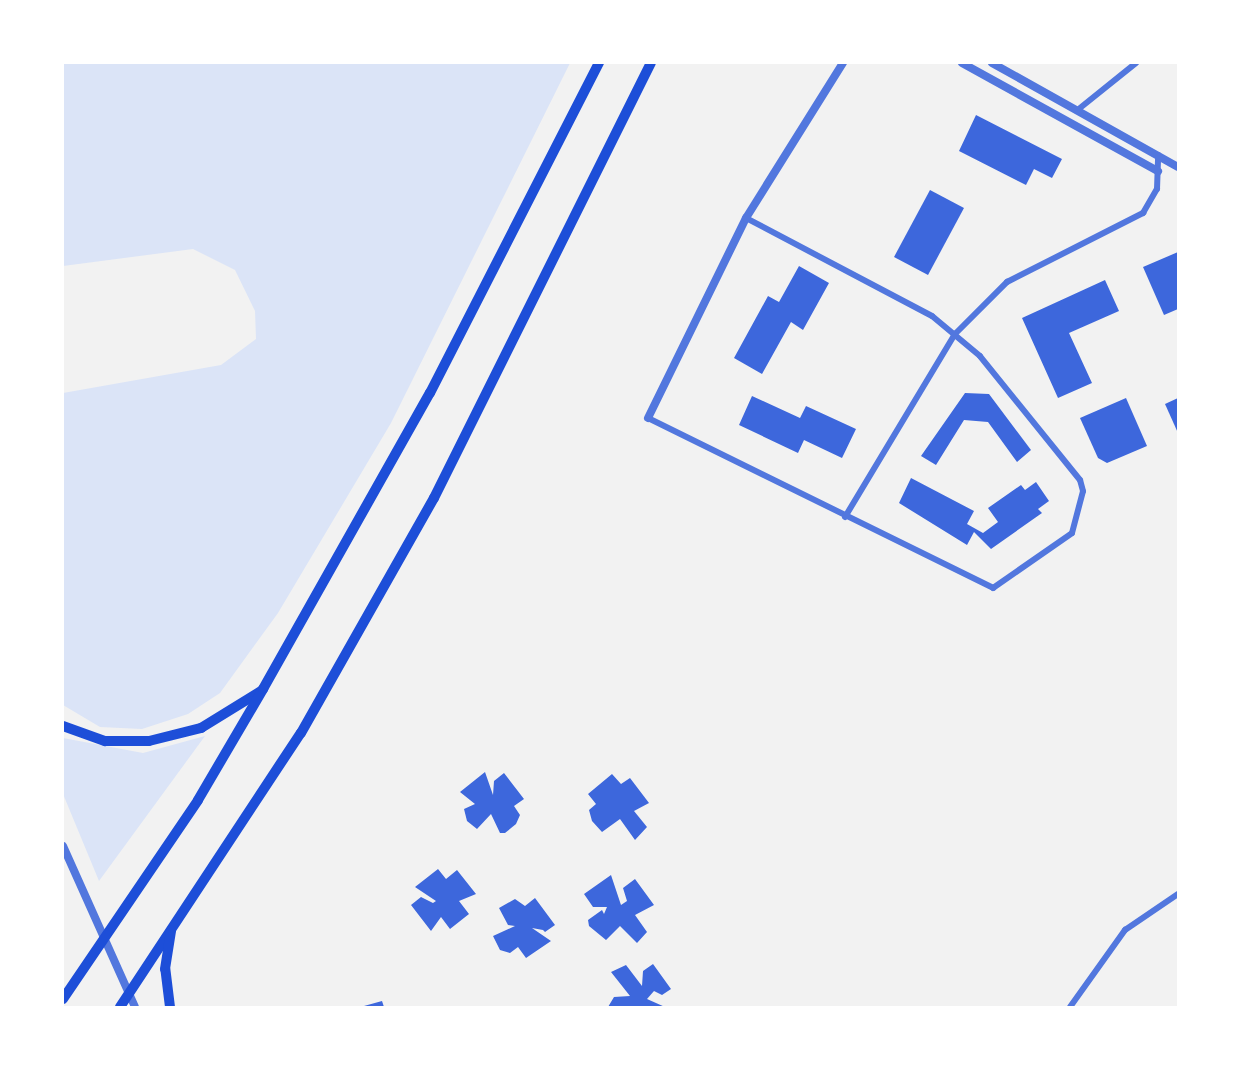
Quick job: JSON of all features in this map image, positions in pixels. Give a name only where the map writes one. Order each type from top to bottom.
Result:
[{"type":"highway","points":[[63,999],[198,800],[263,689],[430,393],[599,63]]},
{"type":"highway","points":[[120,1007],[301,733],[434,498],[651,63]]},
{"type":"highway","points":[[63,726],[105,741],[149,741],[201,728],[263,689]]},
{"type":"highway","points":[[170,1007],[165,969],[172,927]]},
{"type":"street","points":[[746,218],[932,316],[956,334],[1032,415],[1083,491],[1072,533],[993,588],[648,418],[746,218],[843,63]]},
{"type":"street","points":[[962,63],[1158,171]]},
{"type":"street","points":[[992,63],[1080,108],[1178,167]]},
{"type":"street","points":[[1067,119],[1136,63]]},
{"type":"street","points":[[845,517],[956,334],[1007,282],[1143,213],[1157,189],[1158,155]]},
{"type":"street","points":[[63,846],[135,1007]]},
{"type":"street","points":[[1070,1007],[1125,930],[1178,894]]},
{"type":"shaded area","points":[[63,63],[570,63],[391,423],[278,613],[220,693],[188,714],[142,729],[100,727],[63,705],[63,393],[221,365],[256,339],[255,311],[235,270],[193,249],[63,266]]},
{"type":"shaded area","points":[[205,736],[99,881],[63,794],[63,738],[143,753]]},
{"type":"building","points":[[976,115],[1062,159],[1052,178],[1034,169],[1026,185],[959,151]]},
{"type":"building","points":[[930,190],[964,208],[928,275],[894,257]]},
{"type":"building","points":[[1178,252],[1178,309],[1164,315],[1143,267]]},
{"type":"building","points":[[799,266],[829,283],[803,330],[791,322],[762,374],[734,358],[768,296],[779,302]]},
{"type":"building","points":[[1105,280],[1119,311],[1069,333],[1092,383],[1058,398],[1022,318]]},
{"type":"building","points":[[965,393],[989,394],[1031,450],[1017,462],[988,422],[964,420],[936,465],[921,456]]},
{"type":"building","points":[[752,396],[800,418],[806,406],[856,429],[842,458],[804,440],[798,453],[739,425]]},
{"type":"building","points":[[1126,398],[1147,446],[1107,463],[1098,458],[1080,418]]},
{"type":"building","points":[[1178,398],[1178,433],[1165,404]]},
{"type":"building","points":[[911,478],[974,511],[967,524],[983,533],[998,522],[988,508],[1021,485],[1025,490],[1036,482],[1049,501],[1038,509],[1042,513],[991,549],[974,532],[967,545],[899,503]]},
{"type":"building","points":[[485,772],[493,795],[494,781],[504,773],[524,799],[514,806],[520,815],[516,824],[505,833],[500,833],[491,814],[477,829],[467,821],[464,809],[475,804],[460,792]]},
{"type":"building","points":[[612,774],[621,784],[630,778],[649,803],[634,811],[647,827],[635,840],[620,819],[602,832],[592,821],[589,810],[596,804],[588,794]]},
{"type":"building","points":[[438,869],[446,879],[457,870],[476,894],[459,901],[469,914],[450,929],[441,917],[431,931],[411,905],[421,897],[433,903],[436,901],[415,887]]},
{"type":"building","points":[[611,875],[621,905],[627,901],[623,888],[635,879],[654,905],[635,915],[647,932],[637,943],[620,926],[606,940],[589,926],[588,920],[602,910],[604,914],[607,907],[593,907],[584,894]]},
{"type":"building","points":[[535,898],[555,925],[545,932],[532,928],[551,941],[526,958],[518,947],[510,953],[500,950],[493,936],[515,926],[508,925],[499,908],[515,899],[525,906]]},
{"type":"building","points":[[653,964],[671,989],[662,995],[654,991],[647,999],[665,1007],[608,1007],[614,997],[630,996],[611,972],[626,965],[642,986],[643,971]]},
{"type":"building","points":[[382,1001],[384,1007],[364,1007],[364,1006]]}]
